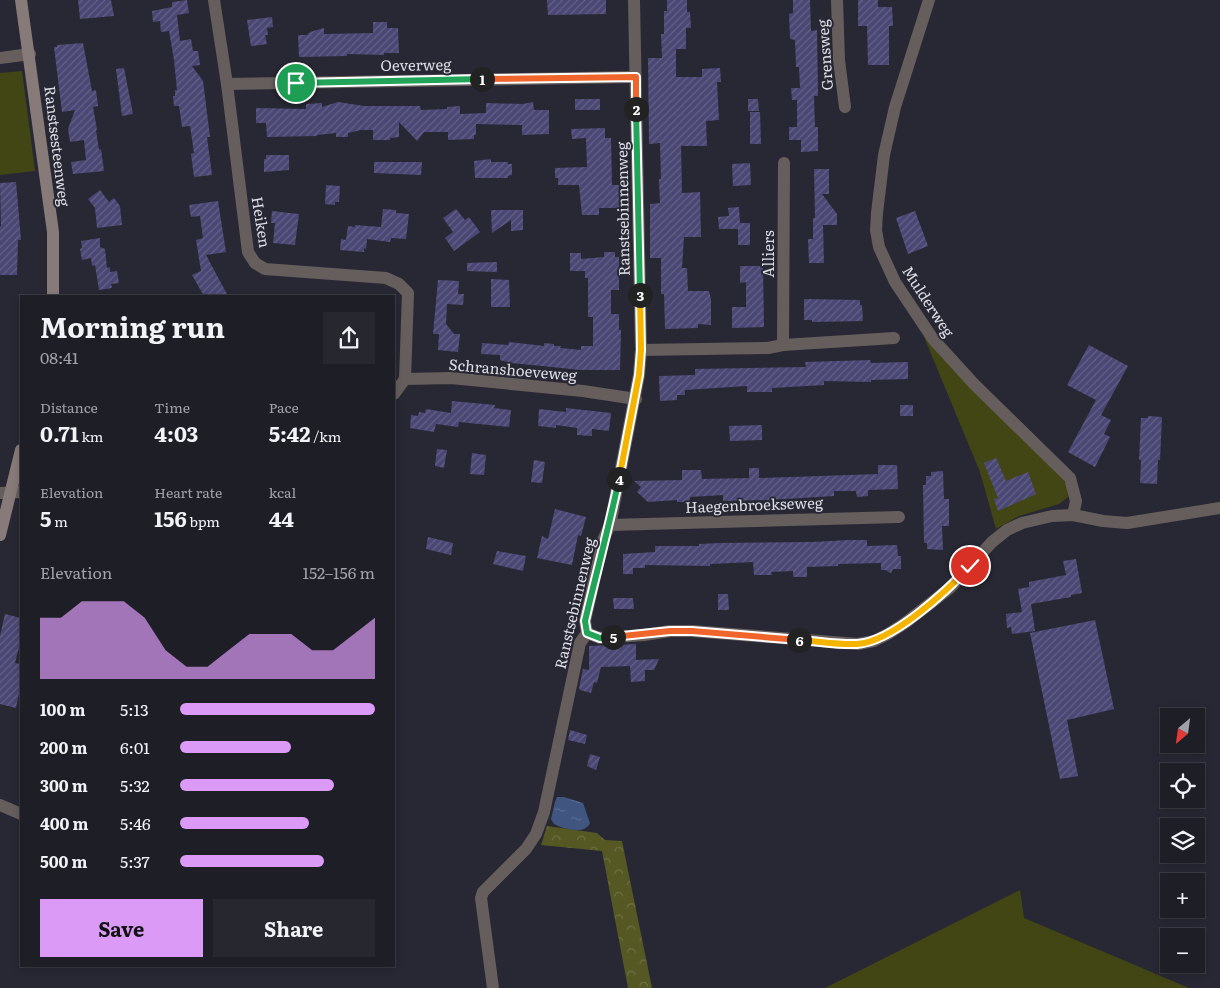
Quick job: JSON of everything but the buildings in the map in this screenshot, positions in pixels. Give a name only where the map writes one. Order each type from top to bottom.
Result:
[{"type":"street","name":"Ranstsesteenweg","points":[[21,0],[30,54],[53,232],[53,295]]},
{"type":"street","name":"Heiken","points":[[214,0],[228,84],[248,252],[255,263],[265,269],[386,278],[399,284],[408,293],[405,379]]},
{"type":"street","name":"Ranstsebinnenweg","points":[[493,988],[481,898],[483,892],[526,849],[536,834],[544,812],[580,643],[587,633],[585,621],[604,540],[610,525],[636,399],[641,350],[634,0]]},
{"type":"street","name":"Grensweg","points":[[837,0],[838,60],[845,108]]},
{"type":"street","name":"Mulderweg","points":[[929,0],[895,107],[884,155],[876,230],[879,247],[895,282],[933,339],[974,384],[1070,478],[1076,501],[1073,515]]},
{"type":"street","points":[[0,58],[30,54]]},
{"type":"street","name":"Oeverweg","points":[[228,84],[636,77]]},
{"type":"street","name":"Alliers","points":[[784,163],[784,345]]},
{"type":"street","points":[[641,350],[768,348],[784,345],[894,338]]},
{"type":"street","name":"Schranshoeveweg","points":[[405,379],[451,378],[583,391],[636,399]]},
{"type":"street","points":[[395,393],[405,379]]},
{"type":"street","points":[[0,535],[20,454]]},
{"type":"street","points":[[587,633],[600,638],[670,631],[692,631],[858,644],[874,641],[888,634],[950,588],[992,542],[1007,530],[1022,523],[1052,516],[1073,515],[1127,523],[1220,508]]},
{"type":"street","name":"Haegenbroekseweg","points":[[610,525],[899,517]]},
{"type":"street","points":[[0,805],[20,814]]},
{"type":"green space","points":[[22,71],[35,171],[0,175],[0,73]]},
{"type":"green space","points":[[924,337],[1056,468],[1067,486],[1068,497],[1059,504],[1019,516],[996,529],[980,472]]},
{"type":"green space","points":[[547,826],[597,833],[605,840],[622,841],[652,988],[628,988],[602,851],[541,845]]},
{"type":"green space","points":[[1020,890],[1024,918],[1189,988],[825,988]]},
{"type":"water","points":[[557,797],[564,797],[583,803],[590,823],[587,827],[574,830],[554,824],[551,819]]},
{"type":"route","points":[[296,83],[636,77],[641,350],[639,375],[636,399],[610,525],[604,540],[585,621],[587,633],[600,638],[670,631],[715,632],[858,644],[874,641],[888,634],[950,588],[970,566]]}]
